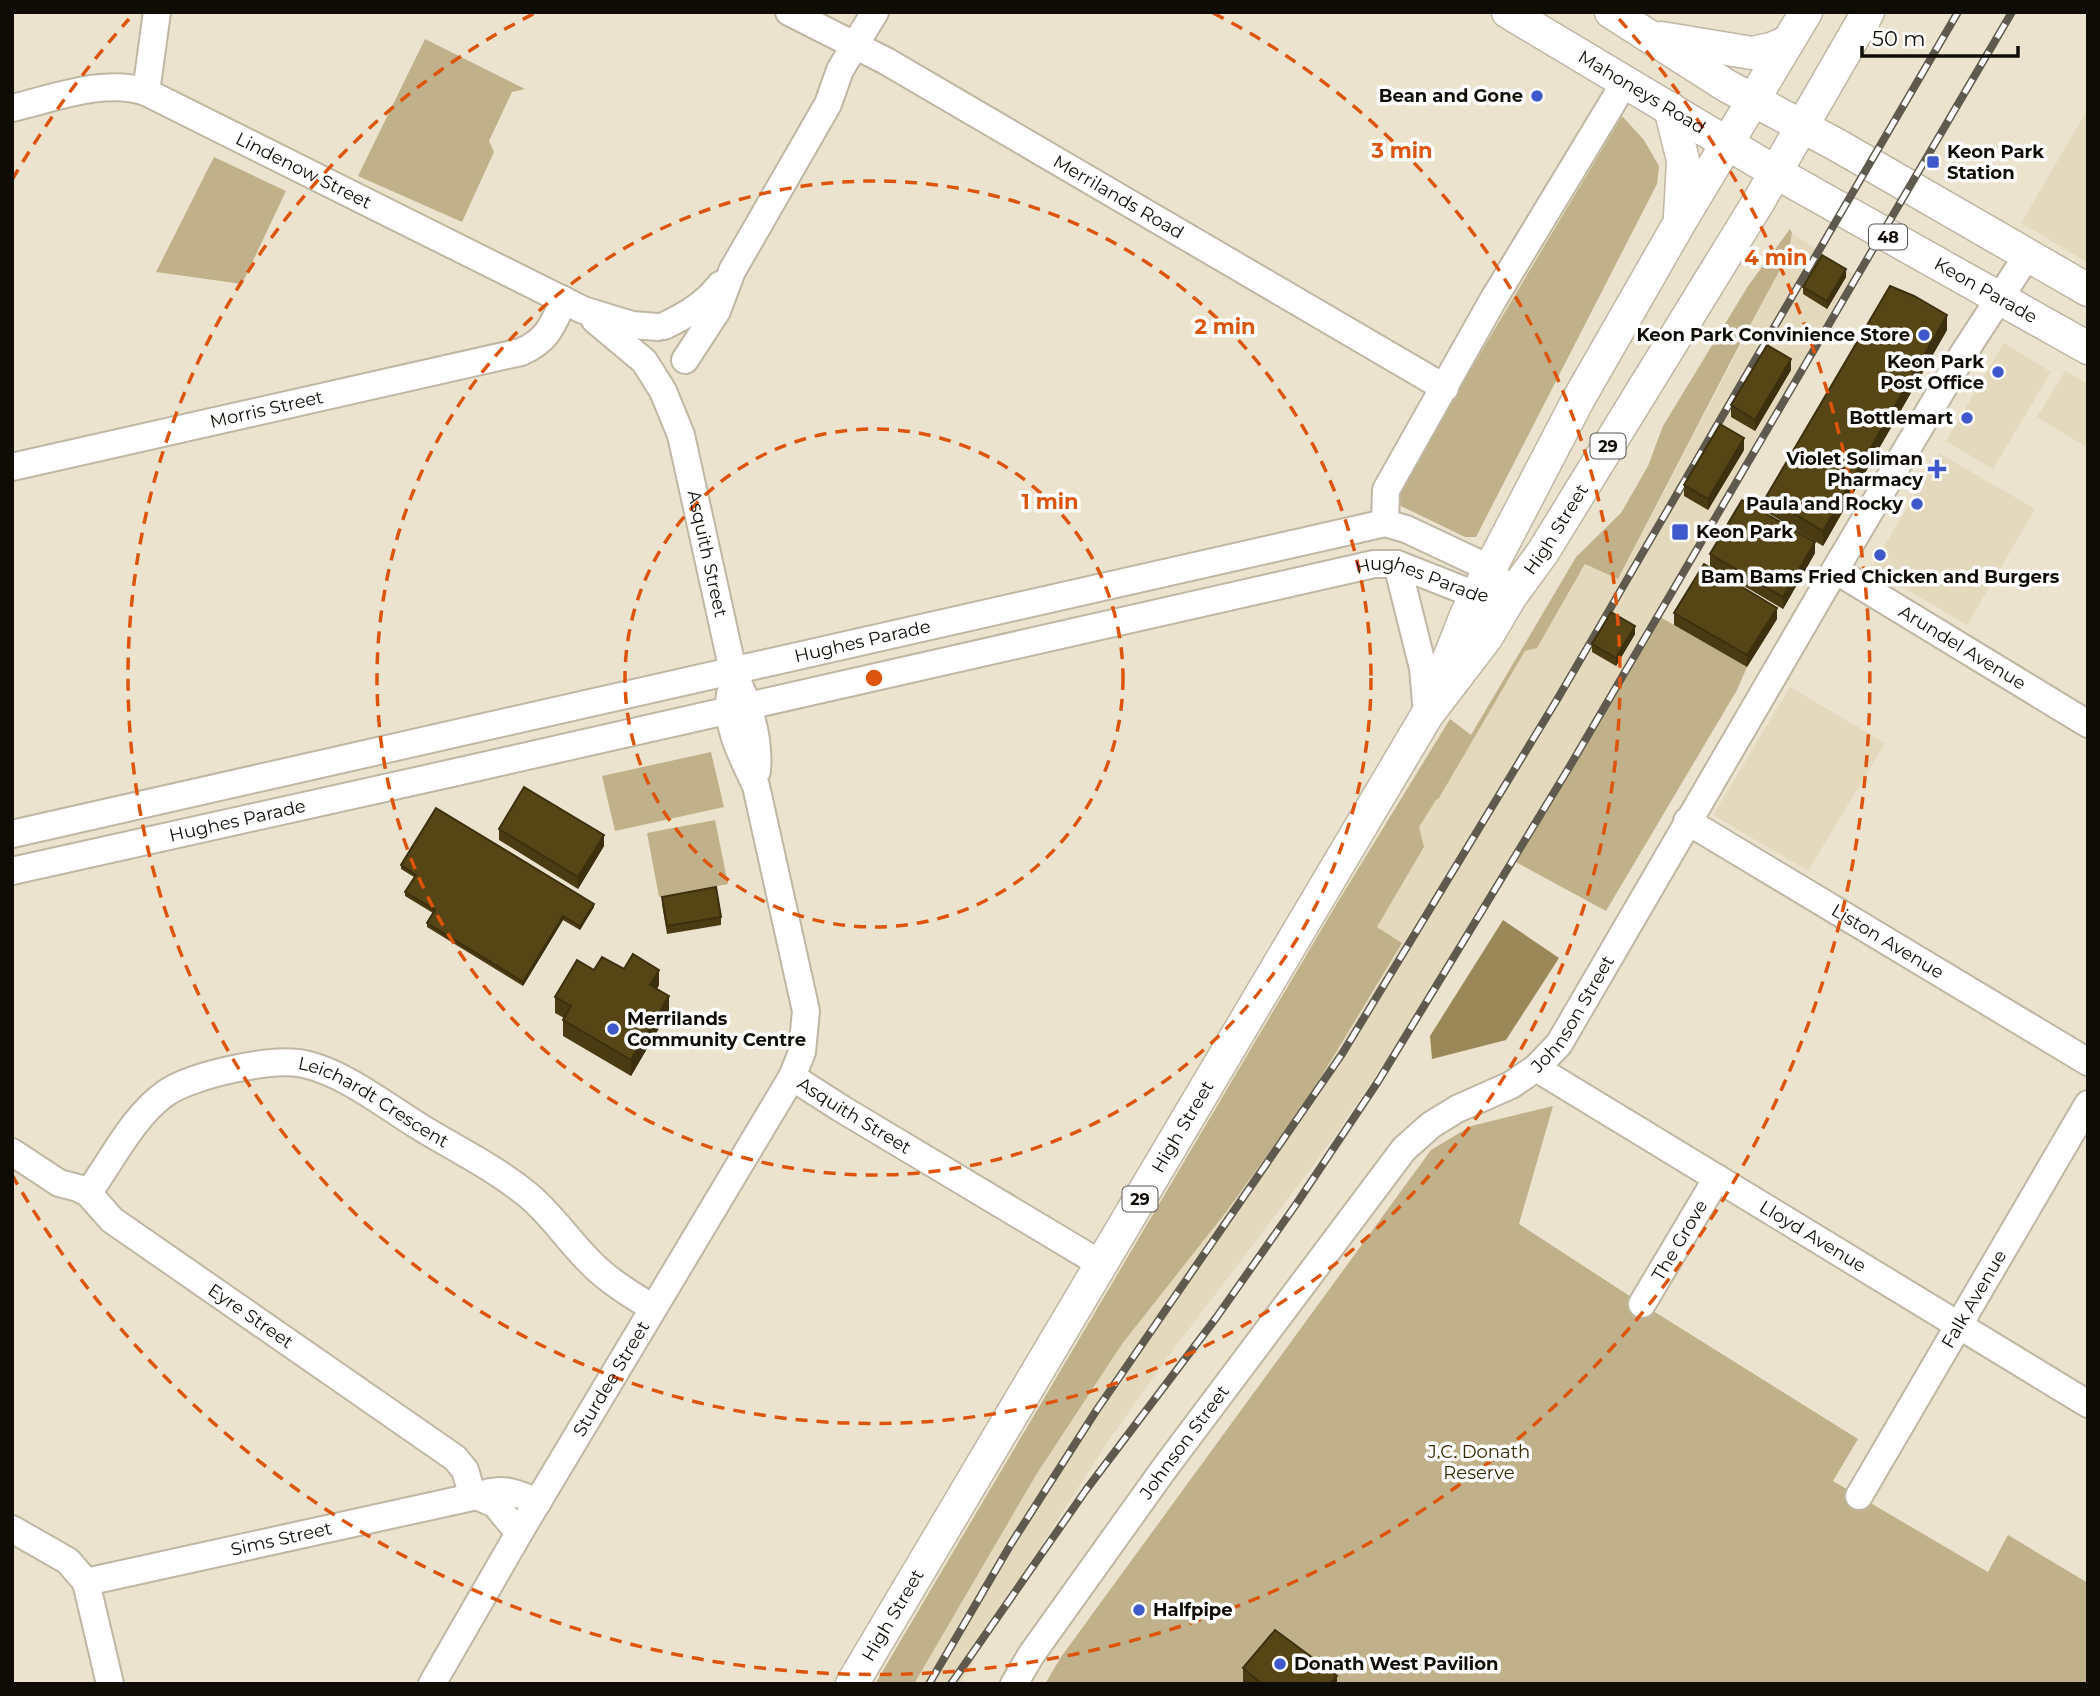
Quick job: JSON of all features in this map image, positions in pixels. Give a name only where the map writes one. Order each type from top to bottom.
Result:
[{"type":"main road","name":"Mahoneys Road","points":[[1508,12],[1549,21],[1625,82],[1774,172]]},
{"type":"main road","points":[[1611,12],[1727,86],[1801,125],[2088,290]]},
{"type":"main road","name":"High Street","points":[[1427,715],[1483,582],[1563,427],[1680,222],[1806,12]]},
{"type":"main road","name":"High Street","points":[[852,1684],[1427,715],[1486,638],[1511,596],[1549,543],[1868,12]]},
{"type":"main road","points":[[1652,37],[1752,53],[1788,42]]},
{"type":"main road","points":[[1670,108],[1683,160],[1680,222]]},
{"type":"main road","name":"Keon Parade","points":[[1774,172],[2088,348]]},
{"type":"street","points":[[146,92],[158,12]]},
{"type":"street","name":"Merrilands Road","points":[[789,12],[861,48],[1445,388]]},
{"type":"street","points":[[861,48],[875,12]]},
{"type":"street","points":[[732,271],[706,302],[689,314],[646,334],[642,341],[641,355],[651,369],[671,372],[683,362],[717,311],[732,271],[828,104],[840,70],[861,48],[886,12]]},
{"type":"street","points":[[1385,523],[1386,490],[1493,300],[1625,82]]},
{"type":"street","name":"Lindenow Street","points":[[12,108],[104,87],[125,87],[146,92],[574,305],[632,325],[661,326]]},
{"type":"street","name":"Johnson Street","points":[[1014,1684],[1031,1655],[1164,1469],[1404,1150],[1431,1125],[1457,1109],[1511,1085],[1536,1068],[1559,1044],[1835,570],[2027,256]]},
{"type":"street","name":"Lindenow Street","points":[[574,305],[645,363]]},
{"type":"street","name":"Morris Street","points":[[12,467],[521,352],[543,340],[574,305]]},
{"type":"street","points":[[661,326],[672,327],[684,337],[687,345],[683,362]]},
{"type":"street","name":"Asquith Street","points":[[681,435],[683,362]]},
{"type":"street","name":"Asquith Street","points":[[645,363],[663,391],[681,435],[739,708],[758,757],[756,786],[806,1011],[802,1052],[792,1077],[1101,1264]]},
{"type":"street","name":"Hughes Parade","points":[[12,834],[1385,523],[1406,529],[1483,582],[1511,596]]},
{"type":"street","points":[[1297,544],[1306,578]]},
{"type":"street","name":"Hughes Parade","points":[[12,871],[1374,564],[1397,564],[1483,582]]},
{"type":"street","points":[[1397,564],[1423,667],[1427,715]]},
{"type":"street","name":"Arundel Avenue","points":[[1835,570],[2088,724]]},
{"type":"street","points":[[452,734],[461,771]]},
{"type":"street","name":"Liston Avenue","points":[[1687,821],[2088,1062]]},
{"type":"street","name":"Leichardt Crescent","points":[[88,1193],[140,1118],[152,1104],[181,1084],[267,1063],[304,1064],[343,1079],[510,1181],[545,1211],[591,1264],[653,1308]]},
{"type":"street","name":"Lloyd Avenue","points":[[1536,1068],[2088,1404]]},
{"type":"street","name":"Sturdee Street","points":[[432,1684],[519,1533],[792,1077]]},
{"type":"street","name":"Falk Avenue","points":[[1858,1496],[2088,1104]]},
{"type":"street","name":"Eyre Street","points":[[12,1152],[59,1183],[88,1193],[112,1220],[455,1458],[465,1470],[475,1497]]},
{"type":"street","name":"The Grove","points":[[1642,1304],[1717,1178]]},
{"type":"street","name":"Sims Street","points":[[86,1582],[475,1497],[492,1490],[506,1490],[538,1502]]},
{"type":"street","points":[[475,1497],[495,1504],[519,1533]]},
{"type":"street","points":[[12,1529],[68,1561],[86,1582],[110,1684]]},
{"type":"shaded area","points":[[2088,109],[2088,263],[2021,223]]},
{"type":"shaded area","points":[[1792,233],[1854,275],[1540,814],[1404,1036],[1321,1155],[1167,1358],[1107,1443],[1051,1530],[960,1684],[914,1684],[1036,1475],[1122,1344],[1226,1212],[1307,1100],[1402,943],[1377,927],[1424,848],[1419,827],[1439,798],[1525,651],[1537,648],[1586,564],[1619,578],[1788,255]]},
{"type":"shaded area","points":[[2004,343],[2051,372],[1993,469],[1946,441]]},
{"type":"shaded area","points":[[2065,371],[2088,384],[2088,442],[2085,446],[2037,417]]},
{"type":"shaded area","points":[[1939,453],[2035,509],[1967,625],[1871,569]]},
{"type":"shaded area","points":[[1790,687],[1885,743],[1808,871],[1713,815]]},
{"type":"shaded area","points":[[1503,920],[1559,958],[1506,1040],[1432,1059],[1430,1036]]},
{"type":"green space","points":[[425,39],[525,89],[512,92],[489,141],[494,152],[462,222],[358,176]]},
{"type":"green space","points":[[1622,116],[1644,140],[1659,166],[1657,184],[1476,537],[1465,537],[1401,506],[1396,498]]},
{"type":"green space","points":[[214,157],[286,191],[242,284],[156,272]]},
{"type":"green space","points":[[1790,229],[1792,233],[1788,255],[1618,579],[1585,564],[1537,648],[1525,651],[1439,798],[1419,827],[1424,847],[1377,927],[1402,943],[1307,1100],[1226,1212],[1122,1344],[1036,1475],[914,1684],[875,1684],[1339,900],[1450,719],[1471,735],[1576,557],[1621,513],[1648,466],[1663,426],[1748,286]]},
{"type":"green space","points":[[1655,614],[1747,667],[1737,690],[1606,911],[1512,860]]},
{"type":"green space","points":[[711,752],[724,807],[615,831],[602,776]]},
{"type":"green space","points":[[715,820],[728,884],[659,897],[647,833]]},
{"type":"green space","name":"J.C. Donath Reserve","points":[[1553,1106],[1519,1224],[1858,1439],[1833,1481],[1988,1572],[2008,1535],[2088,1583],[2088,1684],[1045,1684],[1061,1657],[1431,1150],[1471,1126]]},
{"type":"building","points":[[1822,255],[1846,269],[1827,301],[1803,287]]},
{"type":"building","points":[[1890,286],[1947,315],[1823,531],[1766,497]]},
{"type":"building","points":[[1767,345],[1791,359],[1755,420],[1731,405]]},
{"type":"building","points":[[1720,424],[1744,438],[1708,499],[1684,485]]},
{"type":"building","points":[[1742,500],[1815,542],[1783,597],[1710,554]]},
{"type":"building","points":[[1704,564],[1777,608],[1747,655],[1674,613]]},
{"type":"building","points":[[1611,612],[1635,626],[1616,658],[1592,644]]},
{"type":"building","points":[[524,787],[604,835],[578,877],[499,829]]},
{"type":"building","points":[[436,808],[594,904],[580,926],[563,916],[523,982],[427,923],[435,910],[405,892],[416,875],[401,865]]},
{"type":"building","points":[[716,887],[721,917],[667,926],[662,897]]},
{"type":"building","name":"Merrilands Community Centre","points":[[633,954],[659,970],[650,985],[669,996],[631,1060],[563,1020],[571,1006],[555,997],[577,960],[594,970],[602,957],[624,969]]},
{"type":"building","points":[[1275,1630],[1337,1676],[1330,1684],[1262,1684],[1243,1668]]},
{"type":"railway","points":[[929,1684],[1011,1544],[1096,1411],[1342,1054],[1558,698],[1958,12]]},
{"type":"railway","points":[[951,1684],[1086,1490],[1216,1318],[1379,1080],[1567,771],[2012,12]]},
{"type":"place","name":"Bean and Gone","points":[[1537,96]]},
{"type":"place","name":"Keon Park Station","points":[[1933,162]]},
{"type":"place","name":"Keon Park Convinience Store","points":[[1924,335]]},
{"type":"place","name":"Keon Park Post Office","points":[[1998,372]]},
{"type":"place","name":"Bottlemart","points":[[1967,418]]},
{"type":"place","name":"Violet Soliman Pharmacy","points":[[1937,469]]},
{"type":"place","name":"Paula and Rocky","points":[[1917,504]]},
{"type":"place","name":"Keon Park","points":[[1680,532]]},
{"type":"place","name":"Bam Bams Fried Chicken and Burgers","points":[[1880,555]]},
{"type":"place","name":"Merrilands Community Centre","points":[[613,1029]]},
{"type":"place","name":"Halfpipe","points":[[1139,1610]]},
{"type":"place","name":"Donath West Pavilion","points":[[1280,1664]]}]
